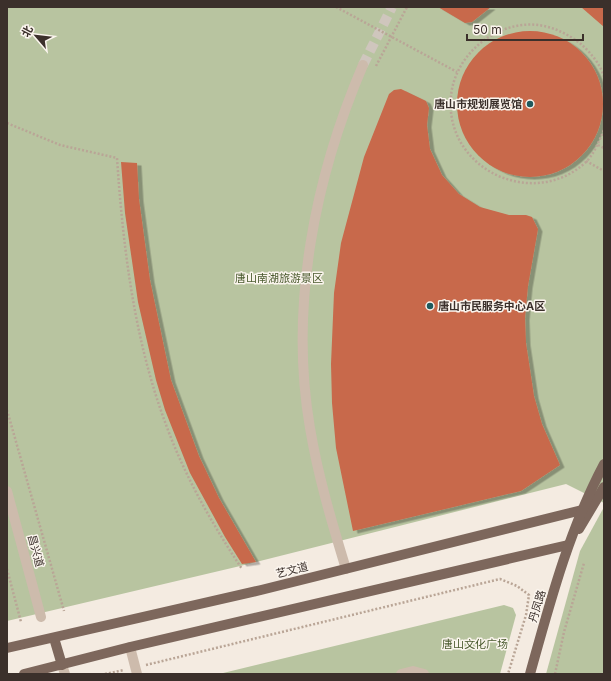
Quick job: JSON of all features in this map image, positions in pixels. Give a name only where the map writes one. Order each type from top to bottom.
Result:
[{"type":"main road","name":"丹凤路","points":[[530,674],[568,545],[582,510],[604,464]]},
{"type":"main road","name":"丹凤路","points":[[568,545],[592,509],[604,487]]},
{"type":"main road","name":"艺文道","points":[[7,648],[346,569],[582,510]]},
{"type":"main road","points":[[24,674],[63,669],[130,647],[568,545]]},
{"type":"main road","points":[[54,638],[63,669]]},
{"type":"street","points":[[346,569],[329,515],[310,427],[304,382],[304,302],[308,257],[324,175],[334,141],[363,65]]},
{"type":"street","name":"昌兴道","points":[[7,491],[41,617]]},
{"type":"street","points":[[130,647],[136,671]]},
{"type":"street","points":[[401,674],[412,671],[424,674]]},
{"type":"path","points":[[336,7],[457,72]]},
{"type":"path","points":[[373,72],[382,52],[407,7]]},
{"type":"path","points":[[604,77],[589,51],[569,35],[544,26],[518,26],[493,34],[472,50],[457,72],[451,96],[452,120],[461,144],[476,163],[496,177],[520,183],[545,182],[568,174],[586,161],[598,145],[604,130]]},
{"type":"path","points":[[7,123],[60,145],[117,158],[126,257],[138,320],[155,390],[165,422],[190,480],[216,530],[242,569]]},
{"type":"path","points":[[598,145],[604,148]]},
{"type":"path","points":[[586,161],[604,171]]},
{"type":"path","points":[[7,410],[64,611]]},
{"type":"path","points":[[555,674],[564,632],[584,563]]},
{"type":"path","points":[[7,569],[21,622]]},
{"type":"path","points":[[105,674],[136,671],[500,579],[517,586],[529,595],[526,615],[508,674]]},
{"type":"green space","name":"唐山南湖旅游景区","points":[[7,7],[604,7],[604,503],[566,484],[236,567],[7,621]]},
{"type":"green space","points":[[604,507],[604,674],[546,674],[580,551]]},
{"type":"green space","name":"唐山文化广场","points":[[504,605],[513,608],[516,615],[500,674],[219,674]]},
{"type":"building","points":[[438,7],[491,7],[472,22],[465,23]]},
{"type":"building","points":[[581,7],[604,7],[604,27]]},
{"type":"building","name":"唐山市规划展览馆","points":[[523,31],[537,31],[551,34],[571,43],[582,52],[591,63],[600,83],[603,104],[600,125],[591,145],[582,156],[571,165],[551,174],[537,177],[523,177],[509,174],[489,165],[478,156],[469,145],[460,125],[457,111],[457,97],[460,83],[469,63],[478,52],[489,43],[509,34]]},
{"type":"building","name":"唐山市民服务中心A区","points":[[401,89],[426,101],[429,108],[427,125],[430,149],[442,175],[459,194],[480,207],[509,215],[526,215],[532,217],[538,229],[528,286],[525,318],[526,343],[534,396],[542,424],[560,465],[521,491],[353,531],[336,448],[332,403],[331,364],[334,293],[341,243],[364,157],[389,94],[394,90]]},
{"type":"building","points":[[121,162],[137,163],[139,199],[150,280],[171,380],[199,456],[219,498],[256,562],[242,564],[225,537],[190,473],[165,410],[156,380],[138,302],[125,213]]},
{"type":"tunnel","points":[[363,65],[392,7]]},
{"type":"place","name":"唐山市规划展览馆","points":[[530,104]]},
{"type":"place","name":"唐山市民服务中心A区","points":[[430,306]]}]
